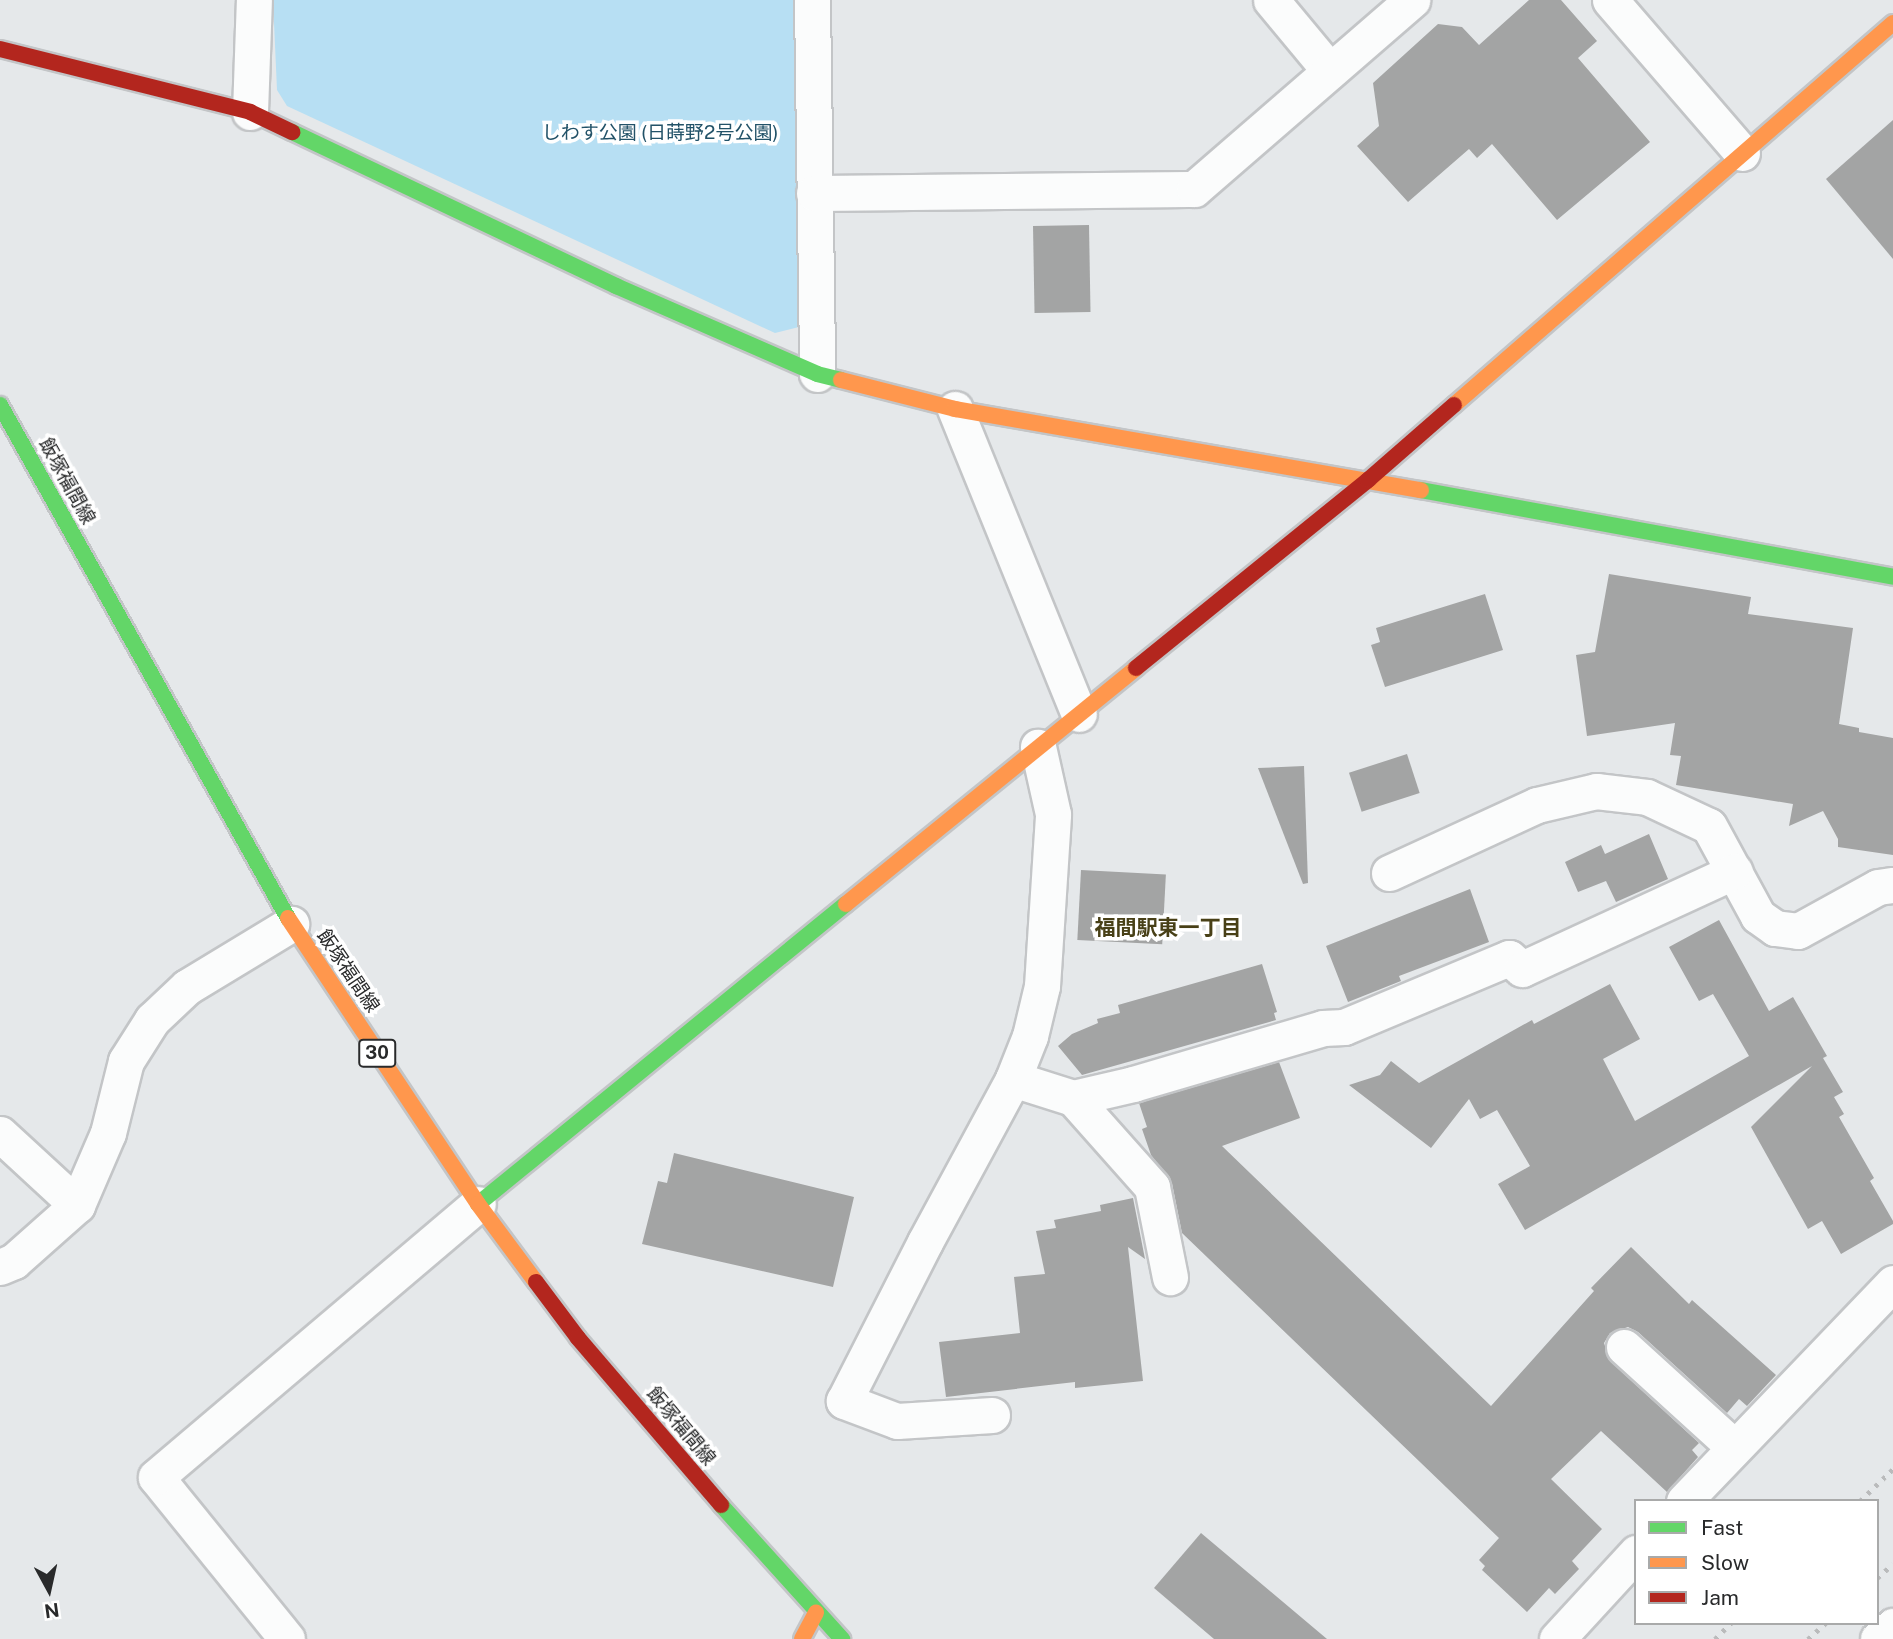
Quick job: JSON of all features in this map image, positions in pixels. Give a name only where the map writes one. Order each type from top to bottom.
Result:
[{"type":"street","points":[[250,112],[254,0]]},
{"type":"street","points":[[812,0],[817,374]]},
{"type":"street","points":[[1271,0],[1329,71]]},
{"type":"street","points":[[814,193],[1194,189],[1412,0]]},
{"type":"street","points":[[1611,0],[1742,153]]},
{"type":"street","points":[[287,1639],[156,1477],[478,1204],[1368,481],[1893,23]]},
{"type":"street","points":[[0,49],[250,112],[616,286],[817,374],[955,409],[1893,577]]},
{"type":"street","name":"飯塚福間線","points":[[0,405],[291,924],[478,1204],[578,1338],[816,1613],[842,1639]]},
{"type":"street","points":[[955,409],[1079,714]]},
{"type":"street","points":[[992,1415],[897,1421],[844,1401],[925,1242],[1013,1079],[1030,1036],[1042,986],[1053,814],[1038,747]]},
{"type":"street","points":[[1389,873],[1537,805],[1596,791],[1647,797],[1709,825],[1758,916],[1775,928],[1798,931],[1878,887],[1893,885]]},
{"type":"street","points":[[1073,1098],[1323,1028],[1344,1027],[1509,958],[1522,969],[1735,871]]},
{"type":"street","points":[[0,1267],[14,1261],[77,1205],[108,1133],[126,1061],[152,1020],[187,987],[291,924]]},
{"type":"street","points":[[1013,1079],[1073,1098],[1152,1187],[1170,1278]]},
{"type":"street","points":[[0,1135],[77,1205]]},
{"type":"street","points":[[1686,1499],[1893,1283]]},
{"type":"street","points":[[1624,1347],[1734,1447]]},
{"type":"street","points":[[1557,1639],[1634,1555]]},
{"type":"street","points":[[802,1639],[816,1613]]},
{"type":"street","points":[[1878,1639],[1893,1626]]},
{"type":"green space","name":"しわす公園 (日蒔野2号公園)","points":[[273,0],[795,0],[799,327],[775,333],[287,106],[277,90]]},
{"type":"building","points":[[1529,0],[1561,0],[1597,41],[1578,58],[1650,142],[1557,220],[1492,144],[1477,158],[1469,149],[1408,202],[1357,146],[1379,126],[1373,83],[1438,24],[1462,27],[1479,45]]},
{"type":"building","points":[[1893,120],[1893,259],[1826,179]]},
{"type":"building","points":[[1089,225],[1091,312],[1035,313],[1033,226]]},
{"type":"building","points":[[1609,574],[1751,597],[1748,614],[1853,628],[1839,724],[1859,728],[1859,732],[1893,738],[1893,855],[1838,847],[1838,839],[1823,811],[1789,826],[1793,804],[1676,785],[1681,756],[1670,755],[1675,723],[1587,736],[1576,655],[1595,652]]},
{"type":"building","points":[[1485,594],[1503,650],[1385,687],[1371,645],[1380,642],[1376,628]]},
{"type":"building","points":[[1407,754],[1420,793],[1362,812],[1349,773]]},
{"type":"building","points":[[1304,766],[1308,883],[1303,884],[1258,768]]},
{"type":"building","points":[[1649,834],[1668,879],[1616,902],[1606,881],[1578,892],[1565,862],[1601,845],[1605,854]]},
{"type":"building","points":[[1081,870],[1166,874],[1162,944],[1077,940]]},
{"type":"building","points":[[1470,889],[1489,942],[1399,976],[1401,981],[1348,1002],[1326,946]]},
{"type":"building","points":[[1719,920],[1769,1011],[1793,997],[1827,1056],[1823,1058],[1843,1092],[1834,1097],[1844,1114],[1839,1117],[1874,1178],[1870,1181],[1893,1221],[1893,1224],[1841,1254],[1822,1221],[1808,1229],[1751,1127],[1812,1066],[1525,1230],[1498,1184],[1530,1166],[1497,1110],[1480,1119],[1469,1099],[1431,1148],[1349,1085],[1380,1075],[1391,1061],[1419,1083],[1532,1020],[1534,1024],[1610,984],[1640,1039],[1603,1059],[1635,1121],[1749,1056],[1713,994],[1699,1001],[1669,947]]},
{"type":"building","points":[[1262,964],[1277,1012],[1274,1013],[1276,1020],[1082,1075],[1058,1046],[1072,1034],[1098,1023],[1097,1019],[1120,1013],[1118,1005]]},
{"type":"building","points":[[1279,1062],[1300,1118],[1222,1146],[1491,1406],[1594,1291],[1591,1288],[1631,1247],[1689,1304],[1692,1300],[1776,1375],[1747,1406],[1739,1399],[1727,1413],[1638,1332],[1628,1327],[1610,1333],[1604,1343],[1610,1361],[1699,1443],[1692,1450],[1698,1457],[1667,1492],[1601,1431],[1551,1479],[1602,1529],[1572,1561],[1579,1569],[1555,1594],[1549,1588],[1527,1612],[1482,1570],[1485,1566],[1479,1560],[1499,1538],[1182,1233],[1172,1183],[1151,1155],[1142,1129],[1147,1127],[1139,1103]]},
{"type":"building","points":[[674,1153],[854,1197],[833,1287],[642,1244],[658,1181],[667,1183]]},
{"type":"building","points":[[1133,1198],[1145,1259],[1128,1247],[1143,1381],[1075,1388],[1075,1382],[946,1397],[939,1342],[1020,1333],[1014,1277],[1045,1274],[1036,1231],[1056,1228],[1054,1220],[1101,1211],[1100,1205]]},
{"type":"building","points":[[1201,1533],[1327,1639],[1214,1639],[1154,1588]]},
{"type":"railway","points":[[1862,1499],[1893,1469]]},
{"type":"railway","points":[[1879,1576],[1893,1564]]},
{"type":"railway","points":[[1715,1639],[1729,1625]]},
{"type":"railway","points":[[1808,1639],[1824,1625]]},
{"type":"traffic: fast","points":[[292,132],[616,286],[817,374],[841,380]]},
{"type":"traffic: fast","points":[[0,405],[288,918]]},
{"type":"traffic: fast","points":[[1421,490],[1893,577]]},
{"type":"traffic: fast","points":[[478,1204],[846,904]]},
{"type":"traffic: fast","points":[[721,1505],[842,1639]]},
{"type":"traffic: slow","points":[[1454,405],[1893,23]]},
{"type":"traffic: slow","points":[[841,380],[955,409],[1421,490]]},
{"type":"traffic: slow","points":[[846,904],[1136,668]]},
{"type":"traffic: slow","points":[[288,918],[478,1204],[536,1282]]},
{"type":"traffic: slow","points":[[802,1639],[816,1613]]},
{"type":"traffic: jam","points":[[0,49],[250,112],[292,132]]},
{"type":"traffic: jam","points":[[1136,668],[1368,480],[1454,405]]},
{"type":"traffic: jam","points":[[536,1282],[578,1338],[721,1505]]},
{"type":"district","name":"福間駅東一丁目","points":[[1168,928]]}]
